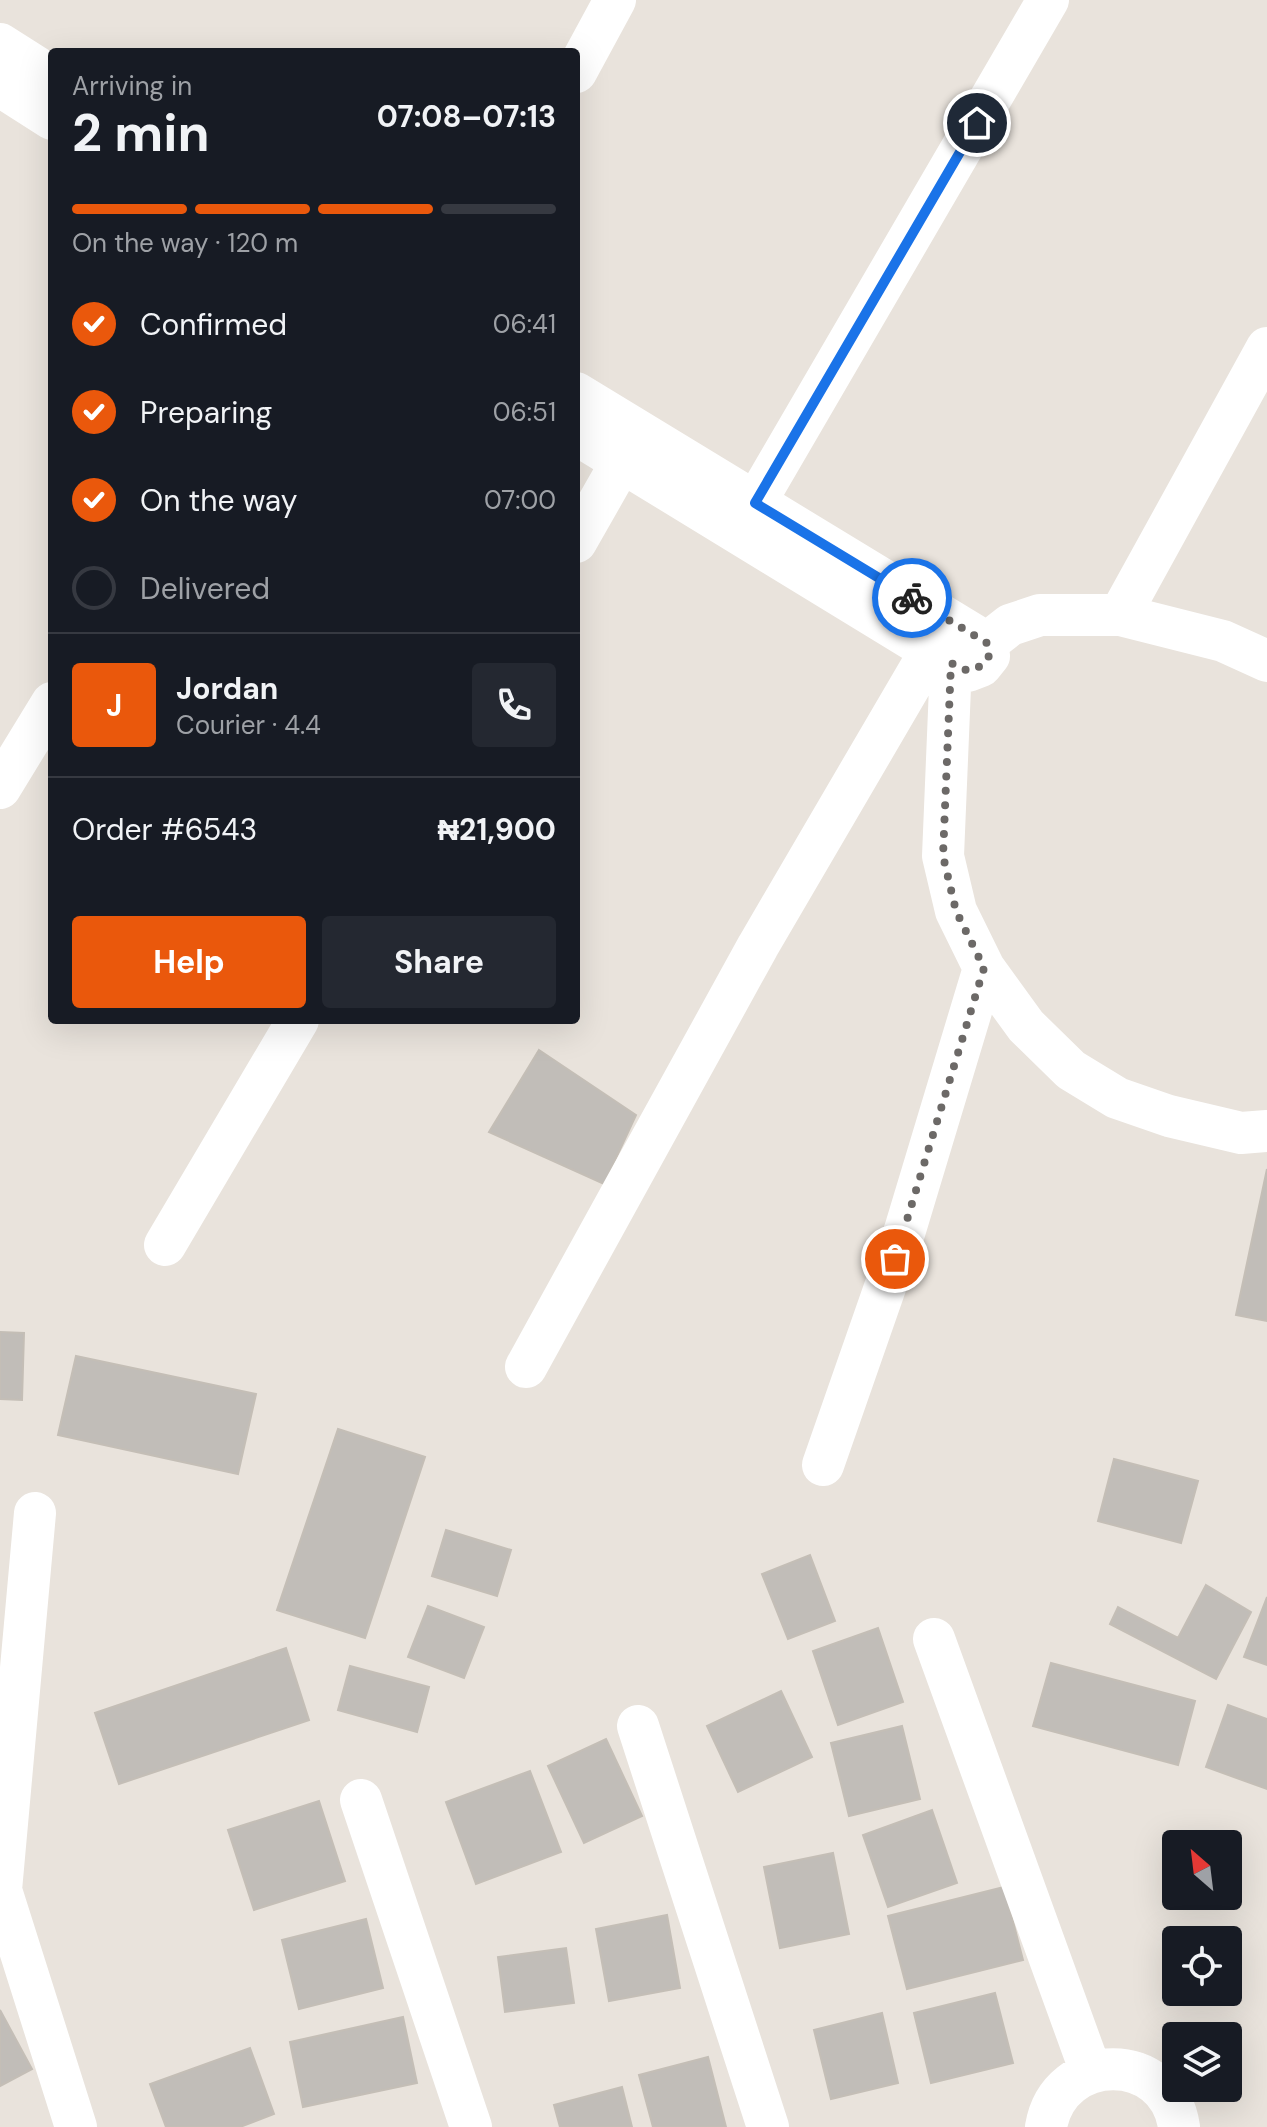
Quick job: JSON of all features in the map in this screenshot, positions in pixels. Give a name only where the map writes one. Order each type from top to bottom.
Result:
[{"type":"street","points":[[580,65],[615,0]]},
{"type":"street","points":[[755,503],[1048,0]]},
{"type":"street","points":[[0,44],[48,74]]},
{"type":"street","points":[[0,86],[48,116]]},
{"type":"street","points":[[1120,615],[1267,348]]},
{"type":"street","points":[[580,395],[755,503],[956,652]]},
{"type":"street","points":[[580,436],[956,652]]},
{"type":"street","points":[[580,535],[622,461]]},
{"type":"street","points":[[526,1367],[758,946],[956,652],[1010,625],[1040,615],[1120,615],[1223,641],[1267,661]]},
{"type":"street","points":[[956,652],[943,856],[956,911],[984,968],[1026,1026],[1071,1070],[1117,1098],[1169,1116],[1241,1133],[1267,1131]]},
{"type":"street","points":[[0,788],[48,710]]},
{"type":"street","points":[[823,1465],[905,1230],[984,968]]},
{"type":"street","points":[[165,1245],[296,1024]]},
{"type":"street","points":[[35,1513],[1,1890],[76,2127]]},
{"type":"street","points":[[934,1639],[1091,2072]]},
{"type":"street","points":[[638,1726],[768,2127]]},
{"type":"street","points":[[361,1800],[471,2127]]},
{"type":"street","points":[[1041,2126],[1070,2083],[1091,2072],[1114,2068],[1137,2072],[1157,2084],[1172,2101],[1179,2127]]},
{"type":"building","points":[[539,1050],[636,1115],[604,1184],[489,1132]]},
{"type":"building","points":[[1267,1169],[1267,1321],[1236,1315]]},
{"type":"building","points":[[0,1332],[24,1333],[22,1400],[0,1399]]},
{"type":"building","points":[[76,1356],[256,1394],[238,1474],[58,1435]]},
{"type":"building","points":[[338,1429],[425,1457],[365,1638],[277,1610]]},
{"type":"building","points":[[1114,1459],[1198,1481],[1181,1543],[1098,1521]]},
{"type":"building","points":[[446,1530],[511,1550],[497,1596],[432,1576]]},
{"type":"building","points":[[810,1555],[835,1621],[788,1639],[762,1574]]},
{"type":"building","points":[[1206,1585],[1251,1612],[1216,1679],[1110,1624],[1118,1607],[1178,1638]]},
{"type":"building","points":[[1267,1597],[1267,1665],[1244,1657]]},
{"type":"building","points":[[428,1606],[484,1627],[464,1678],[408,1657]]},
{"type":"building","points":[[878,1628],[903,1702],[838,1725],[813,1651]]},
{"type":"building","points":[[286,1648],[309,1720],[119,1784],[95,1713]]},
{"type":"building","points":[[1051,1663],[1195,1701],[1178,1765],[1033,1726]]},
{"type":"building","points":[[350,1666],[429,1687],[417,1732],[338,1710]]},
{"type":"building","points":[[781,1691],[812,1757],[738,1792],[707,1726]]},
{"type":"building","points":[[1228,1705],[1267,1719],[1267,1789],[1206,1767]]},
{"type":"building","points":[[902,1726],[920,1799],[849,1816],[831,1743]]},
{"type":"building","points":[[606,1739],[642,1816],[584,1843],[548,1766]]},
{"type":"building","points":[[530,1771],[561,1852],[476,1884],[446,1802]]},
{"type":"building","points":[[319,1801],[345,1881],[254,1910],[228,1830]]},
{"type":"building","points":[[932,1810],[957,1883],[888,1907],[863,1835]]},
{"type":"building","points":[[833,1853],[849,1934],[780,1948],[764,1867]]},
{"type":"building","points":[[1004,1887],[1023,1960],[907,1989],[888,1916]]},
{"type":"building","points":[[667,1915],[680,1988],[609,2001],[596,1929]]},
{"type":"building","points":[[366,1919],[383,1988],[299,2009],[282,1940]]},
{"type":"building","points":[[566,1948],[574,2003],[505,2012],[498,1957]]},
{"type":"building","points":[[995,1993],[1013,2063],[931,2083],[914,2013]]},
{"type":"building","points":[[0,2010],[32,2069],[0,2086]]},
{"type":"building","points":[[882,2013],[898,2083],[831,2099],[814,2030]]},
{"type":"building","points":[[403,2017],[417,2083],[303,2107],[290,2042]]},
{"type":"building","points":[[250,2048],[274,2114],[240,2127],[166,2127],[150,2084]]},
{"type":"building","points":[[708,2057],[726,2127],[653,2127],[639,2075]]},
{"type":"building","points":[[622,2087],[632,2127],[560,2127],[554,2105]]},
{"type":"way so far","points":[[895,1259],[984,968],[956,911],[943,856],[951,663],[968,671],[981,666],[989,656],[987,643],[912,598]]},
{"type":"route","points":[[912,598],[755,503],[977,123]]}]
